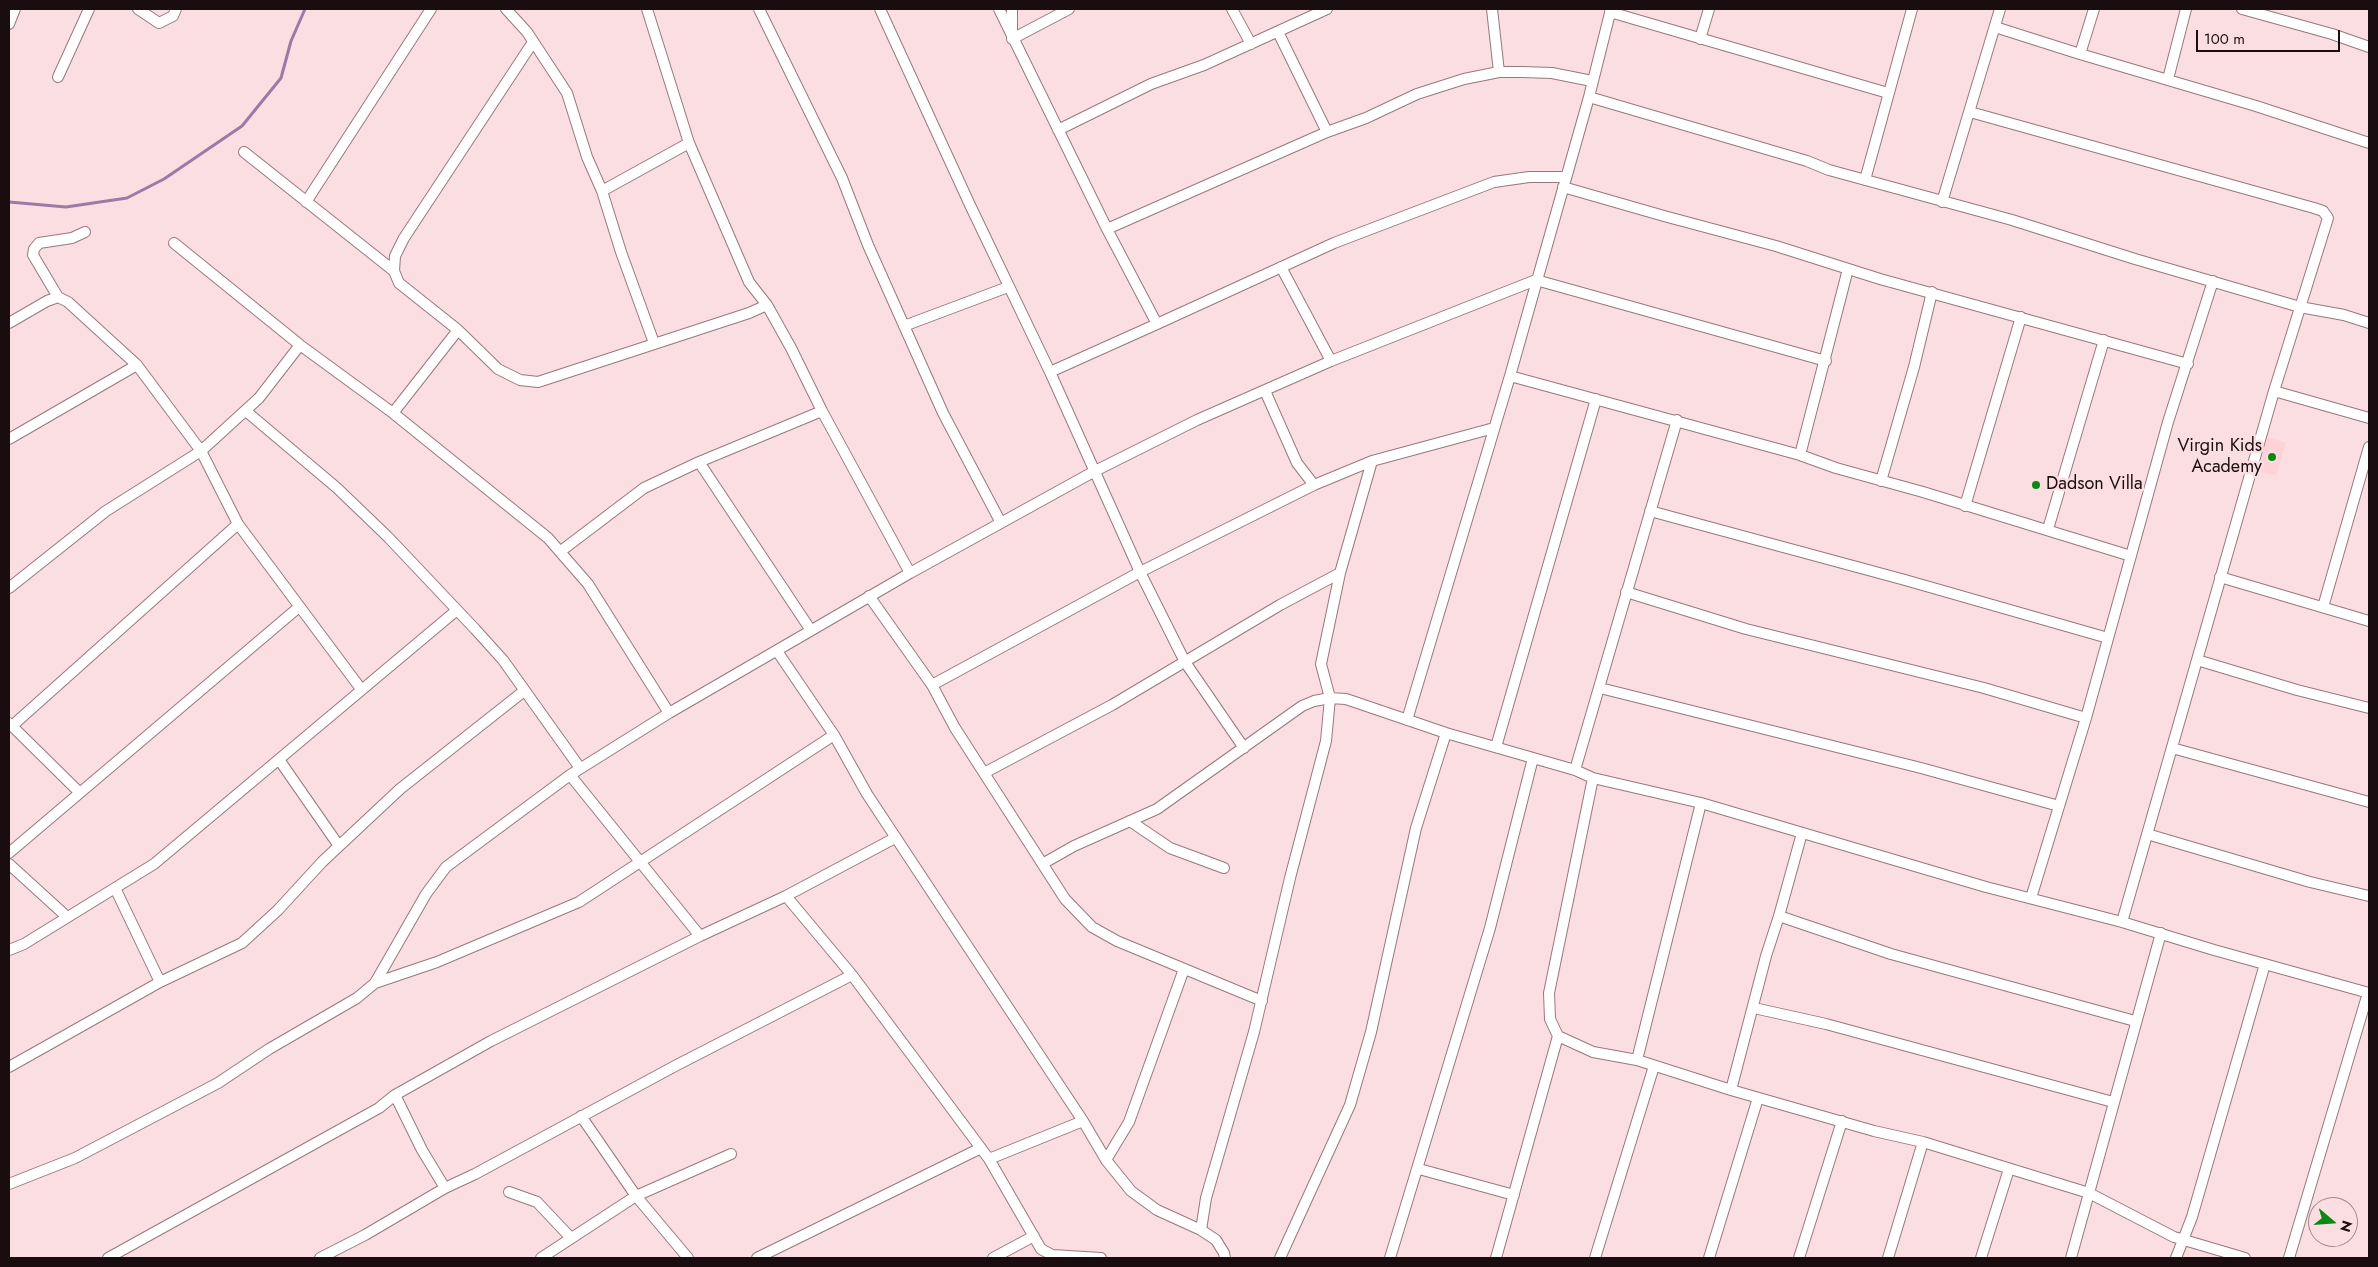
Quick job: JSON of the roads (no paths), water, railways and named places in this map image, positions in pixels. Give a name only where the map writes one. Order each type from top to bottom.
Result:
[{"type":"street","points":[[9,24],[15,9]]},
{"type":"street","points":[[58,77],[88,9]]},
{"type":"street","points":[[138,9],[159,23],[173,16],[176,9]]},
{"type":"street","points":[[306,202],[431,9]]},
{"type":"street","points":[[506,9],[533,42],[567,93],[587,157],[602,191],[621,252],[654,343]]},
{"type":"street","points":[[647,9],[688,143],[749,282],[767,305],[910,573]]},
{"type":"street","points":[[759,9],[842,178],[943,413],[1001,524]]},
{"type":"street","points":[[880,9],[1008,287],[1050,372],[1140,572],[1184,662],[1244,748]]},
{"type":"street","points":[[998,9],[1106,229],[1157,324]]},
{"type":"street","points":[[1012,9],[1012,38]]},
{"type":"street","points":[[1012,38],[1069,9]]},
{"type":"street","points":[[1232,9],[1250,44]]},
{"type":"street","points":[[1058,130],[1151,84],[1204,65],[1327,9]]},
{"type":"street","points":[[1492,9],[1498,72]]},
{"type":"street","points":[[1700,39],[1708,9]]},
{"type":"street","points":[[1865,180],[1912,9]]},
{"type":"street","points":[[1942,202],[2000,9]]},
{"type":"street","points":[[2080,54],[2094,9]]},
{"type":"street","points":[[2168,78],[2186,9]]},
{"type":"street","points":[[2242,9],[2332,34],[2369,47]]},
{"type":"street","points":[[1407,720],[1510,376],[1589,97],[1611,10],[1700,39],[1888,93]]},
{"type":"street","points":[[1995,27],[2080,54],[2168,78],[2369,143]]},
{"type":"street","points":[[1278,32],[1327,132]]},
{"type":"street","points":[[394,272],[395,256],[404,238],[533,42]]},
{"type":"street","points":[[1106,229],[1327,132],[1366,118],[1417,94],[1464,79],[1498,72],[1552,73],[1592,81]]},
{"type":"street","points":[[1589,97],[1865,180],[2012,220],[2135,259],[2300,307],[2344,315],[2369,323]]},
{"type":"street","points":[[1970,112],[2323,211],[2328,218],[2274,391],[2122,922]]},
{"type":"street","points":[[602,191],[688,143]]},
{"type":"street","points":[[244,152],[394,272],[399,283],[458,330],[498,369],[520,380],[538,382],[749,313],[767,305]]},
{"type":"street","points":[[1050,372],[1334,243],[1494,182],[1529,177],[1564,182],[1664,216],[1776,246],[1848,269],[2188,364]]},
{"type":"street","points":[[86,232],[72,238],[39,243],[34,249],[33,255],[58,297],[68,302],[137,365],[201,451],[238,524],[361,689]]},
{"type":"street","points":[[174,243],[300,345],[393,414],[562,551],[588,584],[669,713]]},
{"type":"street","points":[[1281,267],[1331,361]]},
{"type":"street","points":[[1800,455],[1826,361],[1848,269]]},
{"type":"street","points":[[13,1182],[75,1158],[218,1083],[269,1049],[357,998],[375,983],[426,894],[446,867],[580,768],[810,629],[1095,471],[1197,420],[1331,361],[1536,280],[1826,361]]},
{"type":"street","points":[[2031,898],[2086,718],[2168,422],[2213,281]]},
{"type":"street","points":[[904,326],[1008,287]]},
{"type":"street","points":[[1881,481],[1914,367],[1932,292]]},
{"type":"street","points":[[9,323],[47,301],[58,297]]},
{"type":"street","points":[[1965,506],[2021,317]]},
{"type":"street","points":[[393,414],[458,330]]},
{"type":"street","points":[[2048,530],[2104,340]]},
{"type":"street","points":[[9,588],[106,511],[201,451],[247,412],[300,345]]},
{"type":"street","points":[[9,439],[137,365]]},
{"type":"street","points":[[1510,376],[1800,455],[2131,556]]},
{"type":"street","points":[[1265,391],[1297,462],[1314,485]]},
{"type":"street","points":[[2274,391],[2369,418]]},
{"type":"street","points":[[1496,747],[1596,399]]},
{"type":"street","points":[[562,551],[633,494],[698,462],[822,411]]},
{"type":"street","points":[[247,412],[337,488],[388,536],[503,660],[580,768]]},
{"type":"street","points":[[1576,770],[1677,420]]},
{"type":"street","points":[[932,685],[1140,572],[1314,485],[1372,461],[1494,428]]},
{"type":"street","points":[[2323,606],[2369,448]]},
{"type":"street","points":[[1200,1230],[1206,1198],[1262,1001],[1290,878],[1326,741],[1330,698],[1321,664],[1340,573],[1372,461]]},
{"type":"street","points":[[698,462],[810,629]]},
{"type":"street","points":[[1650,510],[2108,638]]},
{"type":"street","points":[[79,792],[11,725],[238,524]]},
{"type":"street","points":[[984,773],[1112,705],[1280,605],[1340,573]]},
{"type":"street","points":[[2220,577],[2369,621]]},
{"type":"street","points":[[1626,592],[1746,630],[1984,688],[2086,718]]},
{"type":"street","points":[[869,596],[932,685],[955,728],[1044,863],[1065,899],[1092,927],[1117,941],[1262,1001]]},
{"type":"street","points":[[9,853],[299,607]]},
{"type":"street","points":[[9,950],[24,944],[66,916],[154,864],[457,610]]},
{"type":"street","points":[[776,651],[834,735],[866,794],[1083,1121],[1106,1160],[1131,1191],[1157,1210],[1200,1230],[1216,1240],[1224,1253],[1224,1258]]},
{"type":"street","points":[[2197,660],[2297,690],[2369,708]]},
{"type":"street","points":[[1600,688],[1912,765],[2059,806]]},
{"type":"street","points":[[9,1068],[160,982],[242,943],[264,924],[339,846],[400,789],[524,691]]},
{"type":"street","points":[[1044,863],[1157,808],[1302,706],[1314,701],[1330,698],[1346,699],[1446,733],[1576,770],[1594,778],[1701,803],[2369,993],[2289,1258]]},
{"type":"street","points":[[1280,1258],[1350,1105],[1370,1032],[1416,828],[1446,733]]},
{"type":"street","points":[[375,983],[437,962],[579,902],[834,735]]},
{"type":"street","points":[[2172,748],[2369,802]]},
{"type":"street","points":[[1390,1258],[1419,1169],[1490,928],[1533,758]]},
{"type":"street","points":[[280,760],[339,846]]},
{"type":"street","points":[[570,775],[700,936]]},
{"type":"street","points":[[1594,778],[1568,891],[1549,993],[1550,1019],[1558,1036],[1592,1052],[1637,1060],[1758,1098],[1842,1120],[1874,1131],[1923,1142],[2089,1193],[2174,1236],[2245,1258]]},
{"type":"street","points":[[1637,1060],[1701,803]]},
{"type":"street","points":[[1130,821],[1170,848],[1224,868]]},
{"type":"street","points":[[1731,1090],[1738,1056],[1754,1008],[1766,956],[1802,833]]},
{"type":"street","points":[[2148,834],[2310,882],[2369,896]]},
{"type":"street","points":[[108,1258],[379,1108],[395,1095],[491,1041],[700,936],[786,896],[895,838]]},
{"type":"street","points":[[9,864],[66,916]]},
{"type":"street","points":[[115,888],[160,982]]},
{"type":"street","points":[[786,896],[852,975],[989,1159],[1041,1249],[1052,1255],[1101,1258]]},
{"type":"street","points":[[1779,916],[1891,954],[2135,1021]]},
{"type":"street","points":[[2071,1258],[2135,1021],[2161,933]]},
{"type":"street","points":[[2176,1258],[2184,1239],[2214,1144],[2265,964]]},
{"type":"street","points":[[1106,1160],[1129,1122],[1184,969]]},
{"type":"street","points":[[320,1258],[365,1235],[445,1188],[476,1174],[581,1116],[852,975]]},
{"type":"street","points":[[1754,1008],[1826,1024],[2113,1102]]},
{"type":"street","points":[[1496,1258],[1558,1036]]},
{"type":"street","points":[[1595,1258],[1654,1066]]},
{"type":"street","points":[[395,1095],[422,1150],[445,1188]]},
{"type":"street","points":[[1709,1258],[1758,1098]]},
{"type":"street","points":[[581,1116],[636,1196],[688,1258]]},
{"type":"street","points":[[1799,1258],[1842,1120]]},
{"type":"street","points":[[989,1159],[1083,1121]]},
{"type":"street","points":[[1888,1258],[1923,1142]]},
{"type":"street","points":[[757,1258],[981,1148]]},
{"type":"street","points":[[541,1258],[636,1196],[731,1154]]},
{"type":"street","points":[[1419,1169],[1514,1195]]},
{"type":"street","points":[[1980,1258],[2010,1169]]},
{"type":"street","points":[[509,1192],[537,1202],[571,1238]]},
{"type":"street","points":[[993,1258],[1034,1236]]},
{"type":"waterway","points":[[9,202],[66,207],[127,198],[164,179],[242,126],[281,78],[291,41],[305,9]]},
{"type":"place","name":"Virgin Kids Academy","points":[[2272,457]]},
{"type":"place","name":"Dadson Villa","points":[[2036,485]]}]
